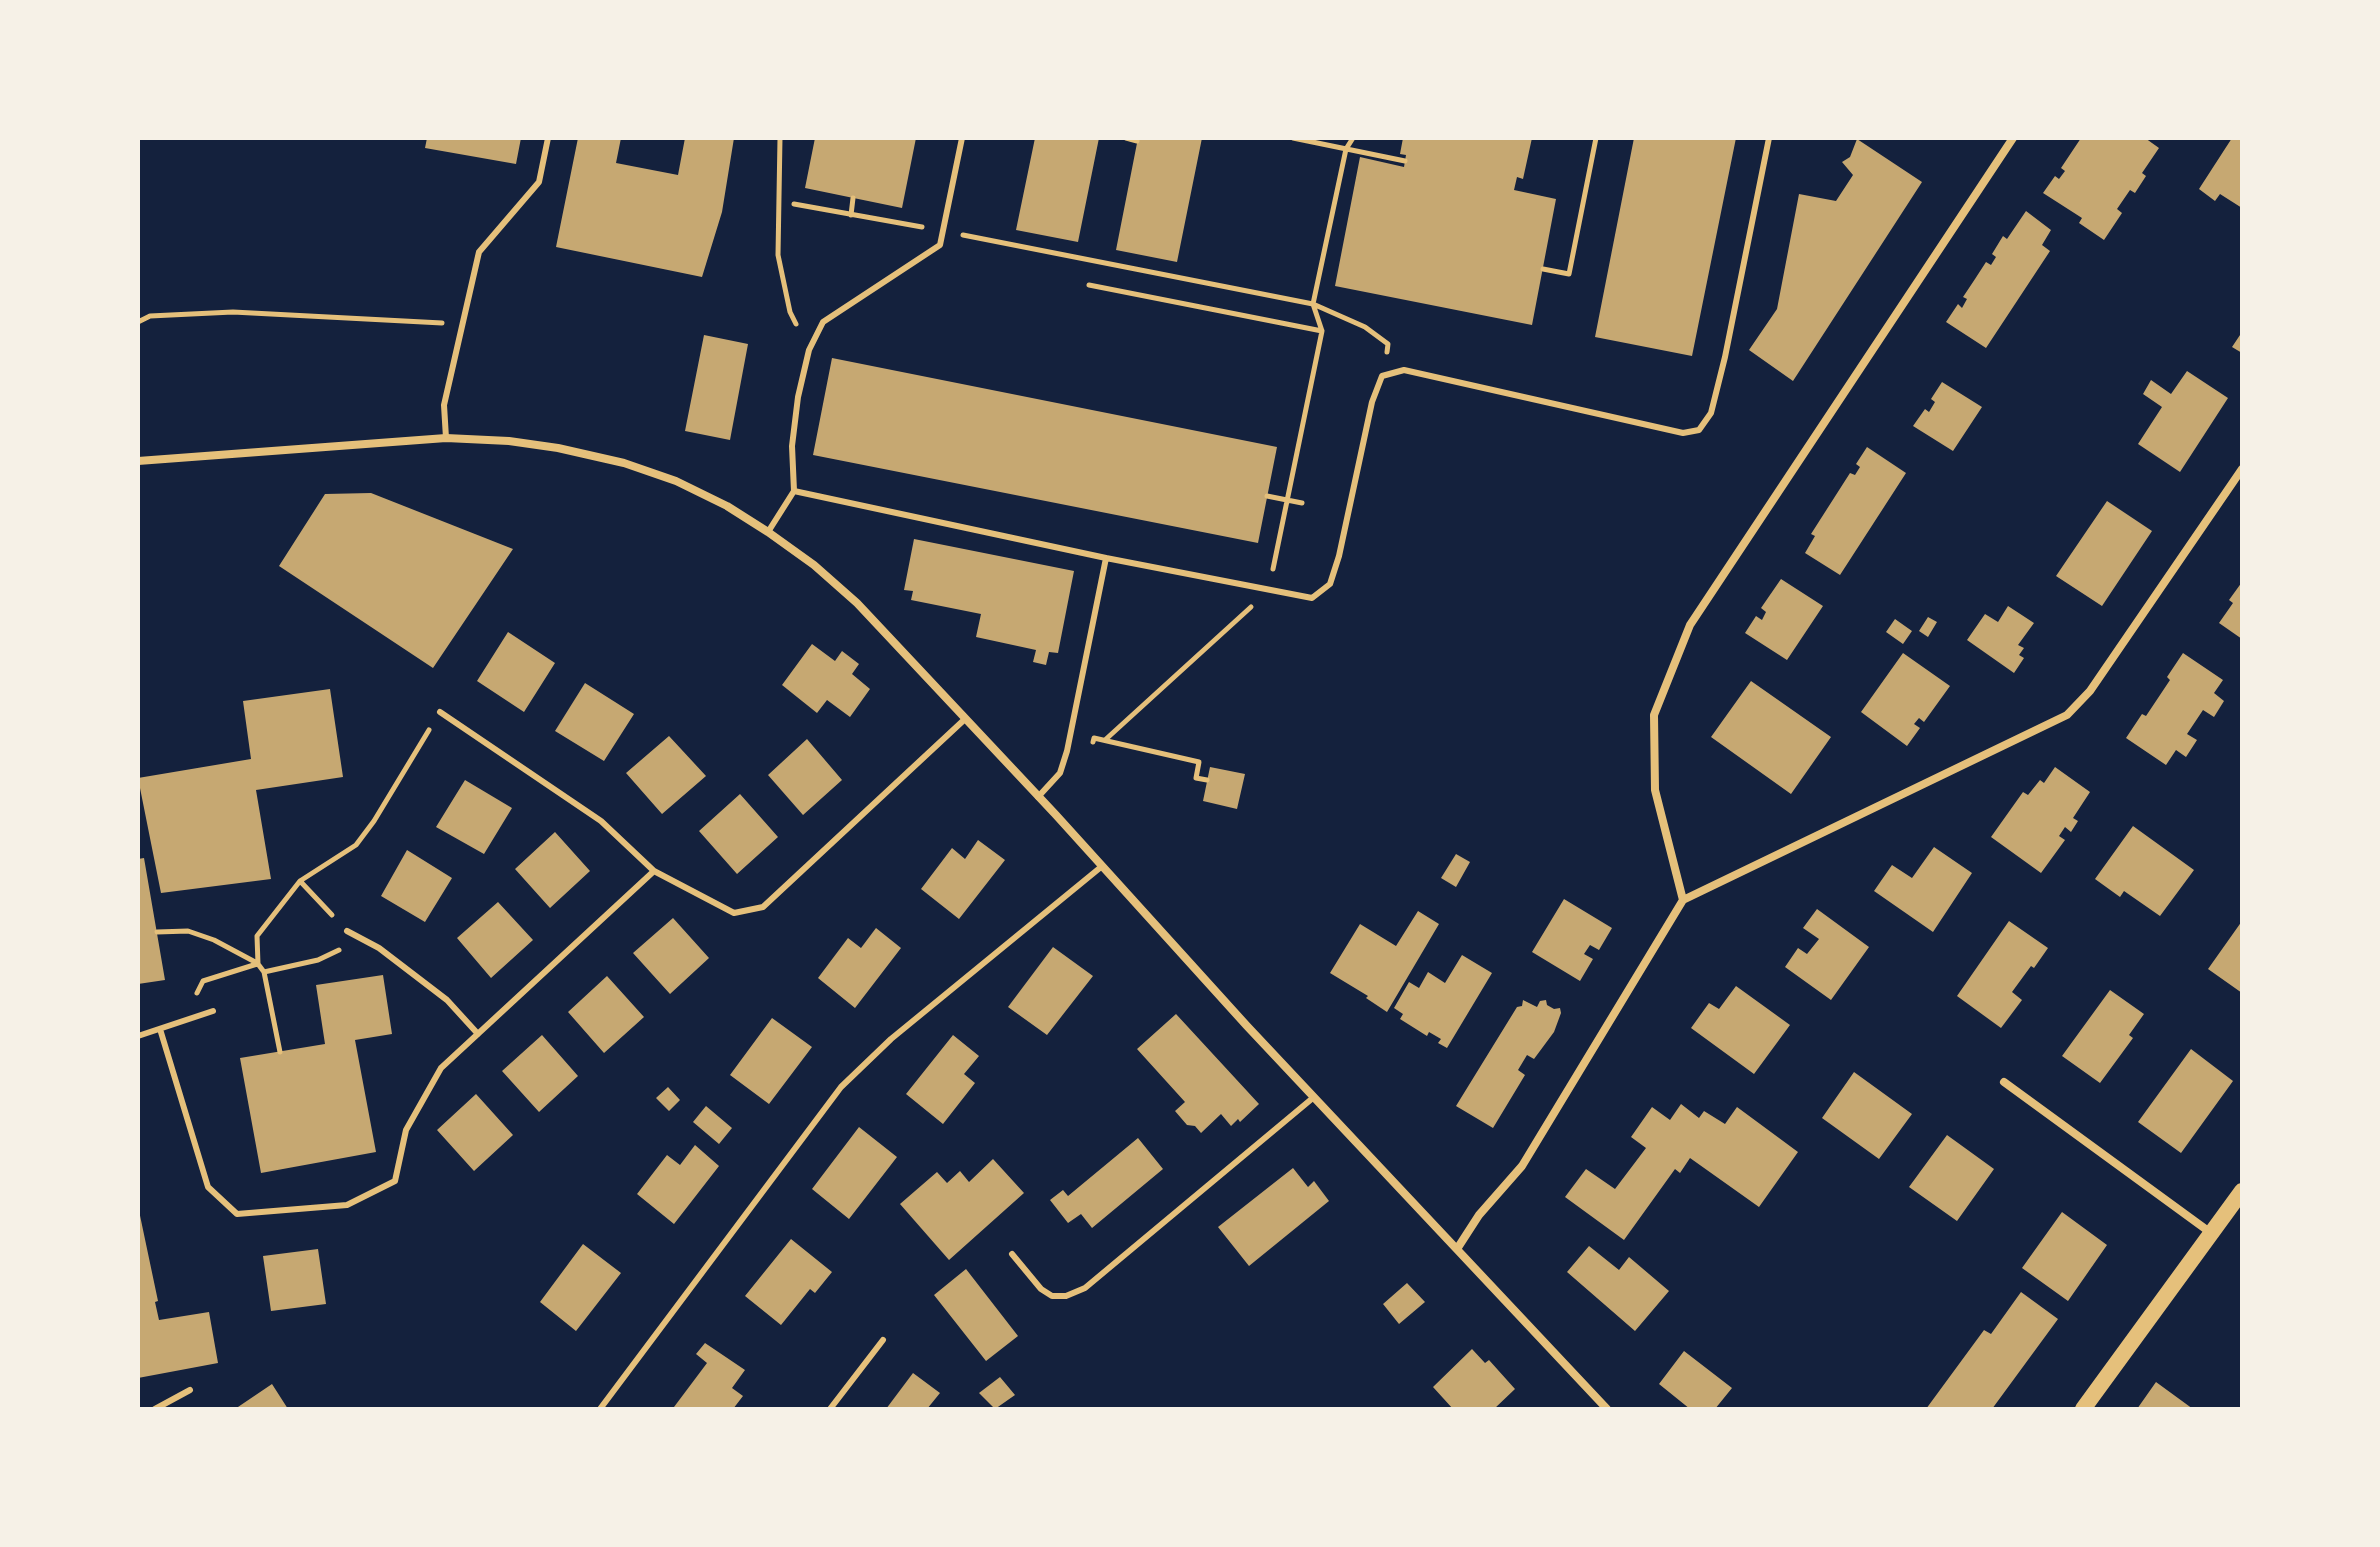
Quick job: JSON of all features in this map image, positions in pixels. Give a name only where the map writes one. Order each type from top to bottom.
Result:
[{"type":"main road","points":[[2083,1409],[2242,1191]]},
{"type":"street","points":[[1683,900],[1655,790],[1654,715],[1690,625],[2013,138]]},
{"type":"street","points":[[138,461],[446,438],[534,444],[624,463],[676,481],[727,506],[768,532],[814,565],[857,603],[1607,1409]]},
{"type":"street","points":[[1457,1249],[1479,1215],[1522,1166],[1683,900],[2067,715],[2090,691],[2242,469]]},
{"type":"street","points":[[2004,1082],[2211,1233]]},
{"type":"lane","points":[[446,438],[444,405],[479,252],[539,182],[548,138]]},
{"type":"lane","points":[[768,532],[794,491],[792,446],[798,397],[809,350],[823,322],[940,245],[962,138]]},
{"type":"lane","points":[[794,491],[1106,558],[1312,598],[1330,584],[1339,556],[1372,402],[1382,376],[1404,370],[1683,433],[1699,430],[1711,413],[1725,357],[1769,138]]},
{"type":"lane","points":[[1038,797],[1060,773],[1067,751],[1106,558]]},
{"type":"lane","points":[[440,712],[601,821],[654,871],[734,913],[763,907],[965,719]]},
{"type":"lane","points":[[600,1409],[841,1087],[891,1039],[1101,867]]},
{"type":"lane","points":[[160,1029],[208,1187],[237,1214],[347,1205],[395,1181],[406,1130],[441,1068],[654,871]]},
{"type":"lane","points":[[347,931],[379,948],[447,1000],[478,1034]]},
{"type":"lane","points":[[138,1036],[213,1011]]},
{"type":"lane","points":[[1012,1254],[1041,1289],[1052,1296],[1066,1296],[1085,1288],[1314,1097]]},
{"type":"lane","points":[[830,1409],[883,1340]]},
{"type":"lane","points":[[155,1409],[190,1390]]},
{"type":"path","points":[[780,138],[778,255],[790,312],[809,350]]},
{"type":"path","points":[[1126,138],[1137,141]]},
{"type":"path","points":[[1293,138],[1405,161]]},
{"type":"path","points":[[1105,740],[1269,591],[1322,331],[1313,304],[1346,149],[1353,138]]},
{"type":"path","points":[[1543,269],[1569,274],[1596,138]]},
{"type":"path","points":[[851,215],[853,198]]},
{"type":"path","points":[[794,204],[1313,304],[1365,327],[1388,344],[1382,376]]},
{"type":"path","points":[[1089,285],[1322,331]]},
{"type":"path","points":[[138,322],[150,316],[233,312],[463,324]]},
{"type":"path","points":[[1267,496],[1302,503]]},
{"type":"path","points":[[258,964],[257,936],[300,881],[356,845],[374,821],[440,712]]},
{"type":"path","points":[[1094,738],[1199,762],[1196,778],[1207,780]]},
{"type":"path","points":[[300,881],[347,931]]},
{"type":"path","points":[[157,932],[188,931],[214,940],[258,964],[264,972],[280,1052]]},
{"type":"path","points":[[264,972],[318,960],[361,938]]},
{"type":"path","points":[[203,981],[258,964]]},
{"type":"building","points":[[427,138],[521,138],[516,164],[425,148]]},
{"type":"building","points":[[578,138],[621,138],[616,163],[678,175],[685,138],[734,138],[722,212],[702,277],[556,247]]},
{"type":"building","points":[[815,138],[916,138],[902,208],[805,188]]},
{"type":"building","points":[[1035,138],[1099,138],[1078,242],[1016,230]]},
{"type":"building","points":[[1138,138],[1202,138],[1177,262],[1116,250]]},
{"type":"building","points":[[1403,138],[1532,138],[1523,179],[1517,177],[1514,190],[1556,199],[1532,325],[1335,286],[1360,157],[1404,167],[1406,155],[1400,154]]},
{"type":"building","points":[[1634,138],[1736,138],[1692,356],[1595,337]]},
{"type":"building","points":[[2081,138],[2145,138],[2159,148],[2142,173],[2146,176],[2135,193],[2130,190],[2117,209],[2122,213],[2104,240],[2079,223],[2082,218],[2043,193],[2055,176],[2059,179],[2065,171],[2061,168]]},
{"type":"building","points":[[2232,138],[2242,138],[2242,208],[2220,194],[2215,201],[2199,189]]},
{"type":"building","points":[[1857,139],[1922,182],[1793,381],[1749,350],[1777,309],[1799,194],[1836,201],[1853,175],[1842,162],[1850,157]]},
{"type":"building","points":[[2026,211],[2051,230],[2042,245],[2050,251],[1986,348],[1946,322],[1958,304],[1962,308],[1967,299],[1963,297],[1986,262],[1991,265],[1996,257],[1992,254],[2003,236],[2007,239]]},
{"type":"building","points":[[2242,332],[2242,353],[2232,347]]},
{"type":"building","points":[[704,335],[748,344],[730,440],[685,431]]},
{"type":"building","points":[[832,358],[1277,447],[1258,543],[813,455]]},
{"type":"building","points":[[2187,371],[2228,398],[2180,472],[2138,444],[2162,407],[2143,394],[2151,380],[2171,394]]},
{"type":"building","points":[[1942,382],[1982,407],[1953,451],[1913,426],[1925,409],[1929,412],[1935,402],[1931,399]]},
{"type":"building","points":[[1867,447],[1906,473],[1840,575],[1805,553],[1815,536],[1811,534],[1850,473],[1855,475],[1860,467],[1856,464]]},
{"type":"building","points":[[371,493],[513,549],[433,668],[279,566],[325,494]]},
{"type":"building","points":[[2107,501],[2152,531],[2102,606],[2056,576]]},
{"type":"building","points":[[914,539],[1074,571],[1058,653],[1049,652],[1046,665],[1033,662],[1036,650],[976,637],[981,614],[911,600],[913,591],[904,590]]},
{"type":"building","points":[[1781,579],[1823,606],[1787,660],[1745,633],[1756,616],[1762,620],[1766,612],[1761,608]]},
{"type":"building","points":[[2242,582],[2242,639],[2219,623],[2233,603],[2229,600]]},
{"type":"building","points":[[2008,606],[2034,623],[2018,645],[2024,648],[2019,655],[2024,658],[2014,673],[1967,640],[1985,614],[1998,622]]},
{"type":"building","points":[[1928,617],[1937,622],[1928,637],[1919,631]]},
{"type":"building","points":[[1895,619],[1912,631],[1903,644],[1886,632]]},
{"type":"building","points":[[508,632],[555,663],[524,712],[477,681]]},
{"type":"building","points":[[812,644],[835,661],[842,651],[859,664],[852,674],[870,689],[850,717],[827,700],[817,713],[782,685]]},
{"type":"building","points":[[1903,653],[1950,686],[1924,722],[1919,718],[1914,724],[1920,728],[1907,746],[1861,712]]},
{"type":"building","points":[[2183,653],[2223,680],[2214,693],[2224,701],[2214,717],[2203,710],[2187,734],[2197,740],[2186,757],[2176,750],[2166,765],[2126,738],[2142,714],[2146,716],[2170,680],[2167,677]]},
{"type":"building","points":[[1751,681],[1831,737],[1791,794],[1711,737]]},
{"type":"building","points":[[585,683],[634,714],[604,761],[555,731]]},
{"type":"building","points":[[330,689],[343,777],[256,790],[271,879],[161,893],[138,778],[251,759],[243,701]]},
{"type":"building","points":[[669,736],[706,776],[662,814],[626,773]]},
{"type":"building","points":[[807,739],[842,780],[803,815],[768,775]]},
{"type":"building","points":[[1210,767],[1245,774],[1237,809],[1203,801]]},
{"type":"building","points":[[2055,767],[2090,792],[2073,818],[2078,821],[2071,832],[2065,827],[2059,836],[2065,840],[2041,873],[1991,837],[2023,792],[2028,795],[2040,780],[2044,783]]},
{"type":"building","points":[[465,780],[512,808],[484,854],[436,827]]},
{"type":"building","points":[[740,794],[778,837],[737,874],[699,831]]},
{"type":"building","points":[[2133,826],[2194,870],[2160,916],[2124,891],[2120,897],[2095,879]]},
{"type":"building","points":[[555,832],[590,871],[550,908],[515,869]]},
{"type":"building","points":[[978,840],[1005,860],[959,919],[921,889],[952,848],[965,859]]},
{"type":"building","points":[[1934,847],[1972,873],[1933,932],[1874,891],[1892,865],[1912,878]]},
{"type":"building","points":[[407,850],[452,878],[425,922],[381,896]]},
{"type":"building","points":[[1456,854],[1470,862],[1456,887],[1441,878]]},
{"type":"building","points":[[144,858],[165,980],[138,984],[138,859]]},
{"type":"building","points":[[1564,899],[1612,928],[1599,950],[1590,945],[1584,954],[1593,959],[1580,981],[1532,952]]},
{"type":"building","points":[[498,902],[533,940],[491,978],[457,938]]},
{"type":"building","points":[[1817,909],[1869,947],[1831,1000],[1785,967],[1798,948],[1807,954],[1819,939],[1803,928]]},
{"type":"building","points":[[1418,911],[1439,924],[1387,1012],[1366,998],[1368,996],[1330,973],[1360,924],[1396,946]]},
{"type":"building","points":[[673,918],[709,958],[670,994],[633,953]]},
{"type":"building","points":[[2009,921],[2048,948],[2012,992],[2022,1000],[2001,1028],[1957,996]]},
{"type":"building","points":[[2242,921],[2242,993],[2208,969]]},
{"type":"building","points":[[876,928],[901,948],[855,1008],[818,978],[848,938],[861,948]]},
{"type":"building","points":[[1053,947],[1093,976],[1047,1035],[1008,1007]]},
{"type":"building","points":[[1462,955],[1492,973],[1447,1048],[1438,1043],[1441,1039],[1429,1032],[1427,1036],[1400,1019],[1403,1014],[1394,1008],[1409,982],[1419,988],[1428,972],[1445,983]]},
{"type":"building","points":[[383,975],[392,1034],[355,1040],[376,1152],[261,1173],[240,1058],[325,1044],[316,985]]},
{"type":"building","points":[[607,976],[644,1017],[604,1053],[568,1012]]},
{"type":"building","points":[[1736,986],[1790,1025],[1754,1074],[1691,1028],[1709,1003],[1719,1009]]},
{"type":"building","points":[[2110,990],[2144,1014],[2129,1035],[2133,1038],[2100,1083],[2062,1056]]},
{"type":"building","points":[[1523,1000],[1537,1007],[1540,1001],[1546,1000],[1547,1005],[1554,1009],[1560,1008],[1561,1013],[1554,1032],[1534,1059],[1527,1055],[1518,1070],[1525,1075],[1493,1128],[1456,1106]]},
{"type":"building","points":[[1176,1014],[1259,1104],[1240,1122],[1238,1119],[1231,1126],[1221,1114],[1201,1133],[1195,1126],[1187,1125],[1175,1111],[1185,1102],[1137,1049]]},
{"type":"building","points":[[772,1018],[812,1047],[769,1104],[730,1075]]},
{"type":"building","points":[[542,1035],[578,1076],[539,1112],[502,1071]]},
{"type":"building","points":[[953,1035],[979,1056],[964,1074],[975,1083],[943,1124],[906,1094]]},
{"type":"building","points":[[2191,1049],[2233,1081],[2181,1153],[2138,1122]]},
{"type":"building","points":[[1854,1072],[1912,1114],[1879,1159],[1822,1118]]},
{"type":"building","points":[[668,1087],[680,1100],[669,1111],[656,1098]]},
{"type":"building","points":[[476,1094],[513,1135],[474,1171],[437,1130]]},
{"type":"building","points":[[1681,1104],[1699,1118],[1704,1111],[1725,1124],[1737,1107],[1798,1152],[1759,1207],[1690,1158],[1680,1173],[1675,1169],[1624,1240],[1565,1197],[1586,1169],[1615,1189],[1646,1148],[1631,1137],[1652,1107],[1670,1120]]},
{"type":"building","points":[[706,1106],[732,1128],[719,1144],[693,1122]]},
{"type":"building","points":[[859,1127],[897,1157],[849,1219],[812,1189]]},
{"type":"building","points":[[1947,1135],[1994,1169],[1957,1221],[1909,1187]]},
{"type":"building","points":[[1138,1138],[1163,1169],[1092,1228],[1081,1214],[1068,1223],[1050,1200],[1063,1190],[1068,1196]]},
{"type":"building","points":[[695,1145],[719,1166],[674,1224],[637,1194],[667,1155],[680,1165]]},
{"type":"building","points":[[993,1159],[1024,1193],[949,1260],[900,1204],[937,1172],[947,1183],[960,1171],[969,1182]]},
{"type":"building","points":[[1293,1168],[1308,1187],[1314,1181],[1329,1201],[1249,1266],[1218,1227]]},
{"type":"building","points":[[138,1206],[158,1301],[155,1302],[159,1320],[209,1312],[218,1363],[138,1378]]},
{"type":"building","points":[[2062,1212],[2107,1245],[2068,1301],[2022,1268]]},
{"type":"building","points":[[791,1239],[832,1272],[815,1293],[810,1289],[781,1325],[745,1296]]},
{"type":"building","points":[[583,1244],[621,1273],[576,1331],[540,1302]]},
{"type":"building","points":[[1589,1246],[1619,1270],[1629,1257],[1669,1291],[1635,1331],[1567,1272]]},
{"type":"building","points":[[318,1249],[326,1304],[271,1311],[263,1256]]},
{"type":"building","points":[[966,1269],[1018,1336],[986,1361],[934,1295]]},
{"type":"building","points":[[1407,1283],[1425,1302],[1399,1324],[1383,1304]]},
{"type":"building","points":[[2021,1292],[2058,1319],[1992,1409],[1926,1409],[1984,1330],[1991,1334]]},
{"type":"building","points":[[705,1343],[745,1370],[732,1388],[743,1396],[733,1409],[677,1409],[674,1407],[707,1363],[696,1354]]},
{"type":"building","points":[[1472,1349],[1485,1363],[1489,1360],[1515,1389],[1494,1409],[1453,1409],[1433,1387]]},
{"type":"building","points":[[1684,1351],[1732,1388],[1715,1409],[1690,1409],[1659,1384]]},
{"type":"building","points":[[913,1373],[940,1393],[927,1409],[886,1409]]},
{"type":"building","points":[[1000,1377],[1015,1395],[995,1409],[979,1393]]},
{"type":"building","points":[[2156,1382],[2193,1409],[2137,1409]]},
{"type":"building","points":[[272,1384],[288,1409],[235,1409]]}]
